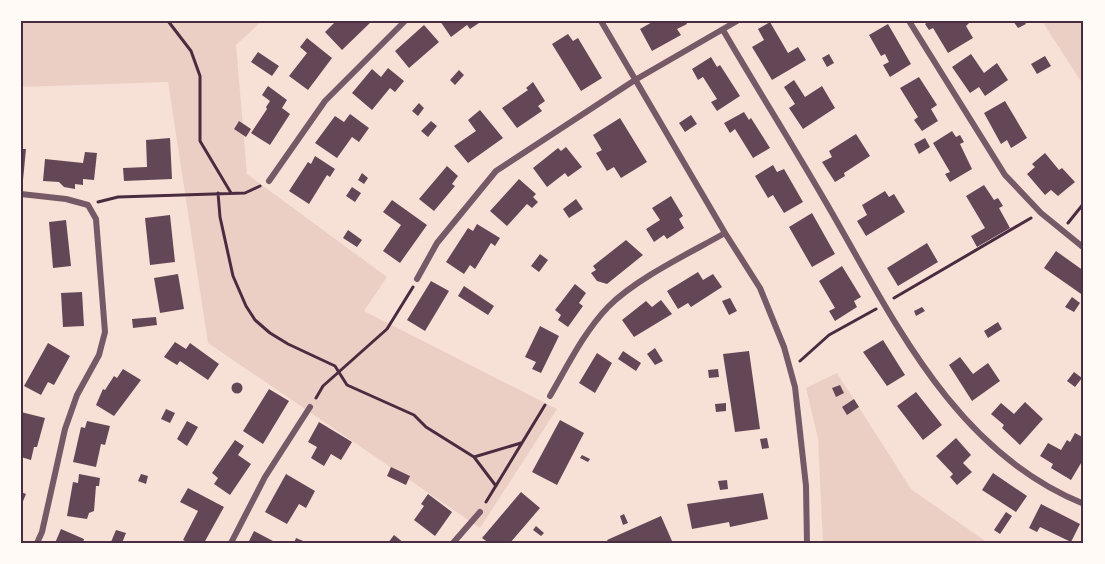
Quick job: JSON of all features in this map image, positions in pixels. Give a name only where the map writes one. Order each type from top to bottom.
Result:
[{"type":"street","points":[[269,181],[325,101],[405,21]]},
{"type":"street","points":[[601,21],[724,232],[760,288],[784,347],[792,379],[806,486],[807,543]]},
{"type":"street","points":[[417,279],[437,243],[496,171],[635,80],[737,21]]},
{"type":"street","points":[[909,21],[1005,175],[1041,213],[1084,248]]},
{"type":"street","points":[[723,30],[925,370],[984,440],[1013,466],[1060,494],[1084,504]]},
{"type":"street","points":[[21,194],[66,199],[88,205],[96,219],[105,332],[99,355],[77,395],[65,429],[42,532],[37,543]]},
{"type":"street","points":[[550,396],[588,331],[609,306],[724,232]]},
{"type":"street","points":[[231,543],[266,477],[310,407]]},
{"type":"street","points":[[453,543],[480,512]]},
{"type":"path","points":[[168,21],[191,51],[200,76],[200,141],[231,193]]},
{"type":"path","points":[[88,205],[118,198],[245,193],[269,181]]},
{"type":"path","points":[[218,193],[220,218],[233,276],[246,306],[270,333],[336,366],[346,385],[414,415],[426,427],[474,457],[496,486]]},
{"type":"path","points":[[1062,230],[1084,203]]},
{"type":"path","points":[[792,379],[801,358],[829,335],[1041,213]]},
{"type":"path","points":[[310,407],[323,386],[387,329],[417,279]]},
{"type":"path","points":[[480,512],[550,396]]},
{"type":"path","points":[[474,457],[522,442]]},
{"type":"shaded area","points":[[21,21],[262,21],[236,45],[247,174],[387,277],[364,311],[557,409],[480,528],[208,343],[168,82],[21,87]]},
{"type":"shaded area","points":[[1042,21],[1084,21],[1084,86]]},
{"type":"shaded area","points":[[837,373],[911,489],[988,543],[823,543],[818,439],[806,388]]},
{"type":"building","points":[[336,21],[372,21],[342,50],[325,32]]},
{"type":"building","points":[[440,21],[482,21],[470,29],[467,25],[451,37]]},
{"type":"building","points":[[654,21],[686,21],[687,24],[677,29],[681,35],[652,51],[640,29]]},
{"type":"building","points":[[929,21],[971,21],[966,26],[973,38],[948,53],[933,28],[929,30],[925,24]]},
{"type":"building","points":[[1013,21],[1024,21],[1026,24],[1018,28]]},
{"type":"building","points":[[770,22],[788,53],[798,47],[806,60],[772,80],[752,47],[764,40],[758,29]]},
{"type":"building","points":[[888,24],[911,64],[890,77],[883,65],[889,62],[885,54],[881,56],[869,35]]},
{"type":"building","points":[[424,25],[439,42],[409,68],[395,51]]},
{"type":"building","points":[[568,34],[573,41],[578,38],[602,78],[581,91],[552,44]]},
{"type":"building","points":[[307,38],[332,58],[308,90],[289,76],[307,53],[300,47]]},
{"type":"building","points":[[258,52],[279,66],[272,76],[251,62]]},
{"type":"building","points":[[829,54],[834,63],[827,67],[822,58]]},
{"type":"building","points":[[971,54],[984,73],[997,63],[1008,80],[985,96],[979,87],[970,93],[952,67]]},
{"type":"building","points":[[1045,56],[1051,66],[1037,74],[1031,64]]},
{"type":"building","points":[[711,57],[717,67],[720,65],[740,96],[717,111],[711,102],[717,99],[703,77],[698,80],[692,69]]},
{"type":"building","points":[[388,68],[404,81],[395,92],[390,88],[372,110],[352,93],[372,69],[381,77]]},
{"type":"building","points":[[459,70],[464,75],[455,85],[450,80]]},
{"type":"building","points":[[919,77],[937,105],[931,109],[938,121],[922,131],[914,120],[918,117],[900,88]]},
{"type":"building","points":[[794,80],[805,97],[822,86],[835,108],[803,129],[789,108],[795,104],[784,87]]},
{"type":"building","points":[[533,82],[545,101],[538,106],[542,111],[517,128],[502,108],[528,90],[526,88]]},
{"type":"building","points":[[268,86],[287,100],[282,108],[290,114],[270,145],[251,133],[270,101],[262,95]]},
{"type":"building","points":[[1005,101],[1027,138],[1011,148],[1007,140],[1001,144],[984,113]]},
{"type":"building","points":[[419,103],[424,108],[418,116],[412,111]]},
{"type":"building","points":[[480,110],[503,138],[468,163],[454,146],[476,131],[468,120]]},
{"type":"building","points":[[744,112],[749,120],[751,118],[770,148],[753,158],[735,129],[730,133],[724,123]]},
{"type":"building","points":[[350,114],[369,128],[359,142],[352,137],[337,158],[315,143],[335,116],[344,122]]},
{"type":"building","points":[[691,115],[697,124],[685,132],[679,123]]},
{"type":"building","points":[[620,118],[647,162],[621,178],[614,167],[607,171],[596,153],[602,150],[593,135]]},
{"type":"building","points":[[239,121],[251,129],[246,137],[234,129]]},
{"type":"building","points":[[431,121],[437,126],[428,137],[421,131]]},
{"type":"building","points":[[952,131],[956,137],[960,135],[964,142],[960,144],[972,169],[950,182],[945,174],[950,172],[933,143]]},
{"type":"building","points":[[856,134],[870,156],[844,173],[845,176],[835,182],[822,162],[832,157],[829,151]]},
{"type":"building","points":[[170,138],[172,179],[124,181],[123,168],[147,167],[146,140]]},
{"type":"building","points":[[925,138],[930,147],[919,154],[914,144]]},
{"type":"building","points":[[566,147],[582,167],[568,177],[565,173],[547,187],[533,168],[558,148],[561,151]]},
{"type":"building","points":[[21,149],[26,149],[23,180],[21,179]]},
{"type":"building","points":[[85,152],[97,153],[94,180],[83,179],[83,185],[75,184],[75,189],[64,187],[59,182],[43,181],[45,159],[83,163]]},
{"type":"building","points":[[1045,153],[1059,170],[1062,168],[1075,182],[1058,196],[1051,190],[1045,195],[1027,174],[1035,167],[1032,164]]},
{"type":"building","points":[[315,156],[335,169],[330,177],[327,175],[309,204],[289,191],[308,162],[311,164]]},
{"type":"building","points":[[773,165],[777,172],[784,169],[803,202],[784,213],[773,195],[768,198],[755,176]]},
{"type":"building","points":[[447,166],[458,176],[452,184],[455,186],[434,211],[419,199]]},
{"type":"building","points":[[362,173],[368,178],[364,184],[358,180]]},
{"type":"building","points":[[519,179],[536,194],[533,197],[538,202],[532,208],[527,204],[507,226],[490,211]]},
{"type":"building","points":[[984,185],[994,200],[998,198],[1003,206],[999,208],[1010,228],[977,247],[971,236],[985,228],[966,196]]},
{"type":"building","points":[[352,187],[361,193],[355,202],[346,196]]},
{"type":"building","points":[[885,191],[889,197],[894,194],[905,212],[866,236],[857,221],[867,215],[862,205]]},
{"type":"building","points":[[671,196],[683,216],[679,219],[684,228],[667,239],[664,235],[654,242],[646,229],[660,220],[652,208]]},
{"type":"building","points":[[576,199],[583,209],[569,218],[563,209]]},
{"type":"building","points":[[392,200],[427,225],[400,263],[383,251],[401,225],[383,212]]},
{"type":"building","points":[[812,213],[835,254],[812,267],[789,227]]},
{"type":"building","points":[[170,215],[175,262],[150,265],[145,218]]},
{"type":"building","points":[[66,220],[71,266],[53,268],[49,222]]},
{"type":"building","points":[[477,224],[500,238],[495,246],[491,243],[475,269],[470,265],[464,274],[446,262],[468,228],[473,231]]},
{"type":"building","points":[[348,230],[362,240],[357,247],[343,238]]},
{"type":"building","points":[[626,240],[643,255],[607,284],[597,281],[591,273],[596,270],[593,266]]},
{"type":"building","points":[[927,243],[938,262],[898,286],[887,268]]},
{"type":"building","points":[[1056,251],[1084,271],[1084,296],[1044,268]]},
{"type":"building","points":[[540,254],[548,260],[539,272],[531,266]]},
{"type":"building","points":[[842,266],[861,297],[854,301],[857,307],[835,321],[829,311],[835,308],[819,281]]},
{"type":"building","points":[[698,272],[703,280],[713,274],[722,287],[691,307],[688,303],[678,309],[667,291]]},
{"type":"building","points":[[178,274],[184,309],[160,313],[154,278]]},
{"type":"building","points":[[431,281],[449,291],[425,331],[407,320]]},
{"type":"building","points":[[575,284],[586,293],[579,303],[583,306],[568,327],[558,320],[561,315],[555,310]]},
{"type":"building","points":[[464,286],[494,306],[488,315],[458,296]]},
{"type":"building","points":[[82,292],[84,326],[63,327],[61,293]]},
{"type":"building","points":[[1072,297],[1080,303],[1074,312],[1065,307]]},
{"type":"building","points":[[730,298],[737,311],[729,315],[722,301]]},
{"type":"building","points":[[661,300],[672,314],[634,337],[622,320],[646,301],[652,307]]},
{"type":"building","points":[[922,307],[925,311],[916,316],[914,311]]},
{"type":"building","points":[[156,317],[157,325],[133,328],[132,319]]},
{"type":"building","points":[[998,322],[1002,329],[988,338],[984,331]]},
{"type":"building","points":[[540,326],[559,336],[541,373],[532,369],[536,362],[525,357]]},
{"type":"building","points":[[883,340],[905,375],[887,386],[863,352]]},
{"type":"building","points":[[175,342],[186,349],[190,343],[219,364],[208,380],[180,361],[177,365],[164,357]]},
{"type":"building","points":[[48,343],[70,356],[54,385],[48,382],[41,395],[24,386]]},
{"type":"building","points":[[655,348],[663,361],[655,365],[647,354]]},
{"type":"building","points":[[623,351],[641,363],[636,371],[618,359]]},
{"type":"building","points":[[749,351],[760,429],[735,432],[723,354]]},
{"type":"building","points":[[597,353],[612,363],[595,393],[579,383]]},
{"type":"building","points":[[960,357],[973,374],[988,363],[1000,381],[972,401],[949,365]]},
{"type":"building","points":[[123,369],[141,380],[114,416],[96,405],[103,389],[105,390],[114,376],[117,378]]},
{"type":"building","points":[[718,369],[719,377],[709,378],[708,370]]},
{"type":"building","points":[[1074,372],[1082,378],[1075,387],[1067,381]]},
{"type":"building","points":[[237,383],[241,384],[241,392],[237,393],[233,392],[232,388],[233,384]]},
{"type":"building","points":[[840,385],[844,393],[836,397],[832,388]]},
{"type":"building","points":[[269,389],[289,401],[263,444],[243,431]]},
{"type":"building","points":[[916,392],[942,425],[923,440],[897,406]]},
{"type":"building","points":[[854,399],[859,407],[847,415],[842,407]]},
{"type":"building","points":[[1025,402],[1043,419],[1020,445],[1002,428],[1004,425],[991,414],[1001,403],[1014,414]]},
{"type":"building","points":[[726,403],[726,411],[716,412],[715,404]]},
{"type":"building","points":[[166,409],[175,413],[170,423],[161,419]]},
{"type":"building","points":[[21,412],[45,418],[31,460],[21,457]]},
{"type":"building","points":[[560,420],[584,433],[557,485],[532,472]]},
{"type":"building","points":[[87,421],[110,426],[105,445],[101,444],[96,467],[73,462],[81,427],[85,428]]},
{"type":"building","points":[[187,421],[198,427],[187,446],[177,439]]},
{"type":"building","points":[[319,422],[352,442],[341,460],[331,454],[324,466],[311,458],[317,447],[308,442]]},
{"type":"building","points":[[1075,433],[1084,438],[1084,458],[1071,480],[1051,468],[1053,464],[1040,456],[1048,443],[1061,450],[1067,440],[1070,442]]},
{"type":"building","points":[[767,438],[769,448],[762,449],[760,439]]},
{"type":"building","points":[[956,438],[971,455],[963,463],[972,472],[957,485],[950,477],[953,474],[936,456]]},
{"type":"building","points":[[235,440],[244,446],[238,455],[251,464],[230,495],[214,484],[218,478],[212,473]]},
{"type":"building","points":[[582,455],[590,459],[588,462],[580,458]]},
{"type":"building","points":[[391,467],[410,476],[406,485],[387,476]]},
{"type":"building","points":[[993,473],[1027,496],[1016,512],[982,490]]},
{"type":"building","points":[[79,474],[100,478],[99,486],[96,486],[94,511],[89,513],[87,519],[67,516],[73,482],[78,483]]},
{"type":"building","points":[[141,474],[148,476],[146,484],[138,481]]},
{"type":"building","points":[[286,474],[315,491],[306,508],[299,504],[287,524],[265,512]]},
{"type":"building","points":[[727,480],[728,489],[720,490],[718,481]]},
{"type":"building","points":[[188,488],[224,507],[204,543],[189,543],[183,540],[198,511],[180,502]]},
{"type":"building","points":[[21,492],[26,494],[21,506]]},
{"type":"building","points":[[521,492],[540,508],[510,543],[489,543],[482,538]]},
{"type":"building","points":[[763,493],[768,519],[730,527],[729,522],[692,529],[687,504]]},
{"type":"building","points":[[428,494],[452,512],[435,536],[414,520],[424,506],[421,504]]},
{"type":"building","points":[[1041,504],[1080,524],[1071,542],[1040,527],[1037,532],[1029,528]]},
{"type":"building","points":[[1006,512],[1012,516],[1000,534],[994,530]]},
{"type":"building","points":[[624,514],[628,523],[623,525],[620,516]]},
{"type":"building","points":[[661,516],[672,541],[666,543],[609,543],[607,540]]},
{"type":"building","points":[[536,526],[544,533],[541,536],[533,530]]},
{"type":"building","points":[[61,529],[84,539],[83,543],[55,543]]},
{"type":"building","points":[[116,530],[126,533],[122,543],[111,542]]},
{"type":"building","points":[[254,531],[273,541],[272,543],[248,543]]},
{"type":"building","points":[[394,535],[404,543],[388,543]]},
{"type":"building","points":[[296,538],[308,543],[294,543]]}]
